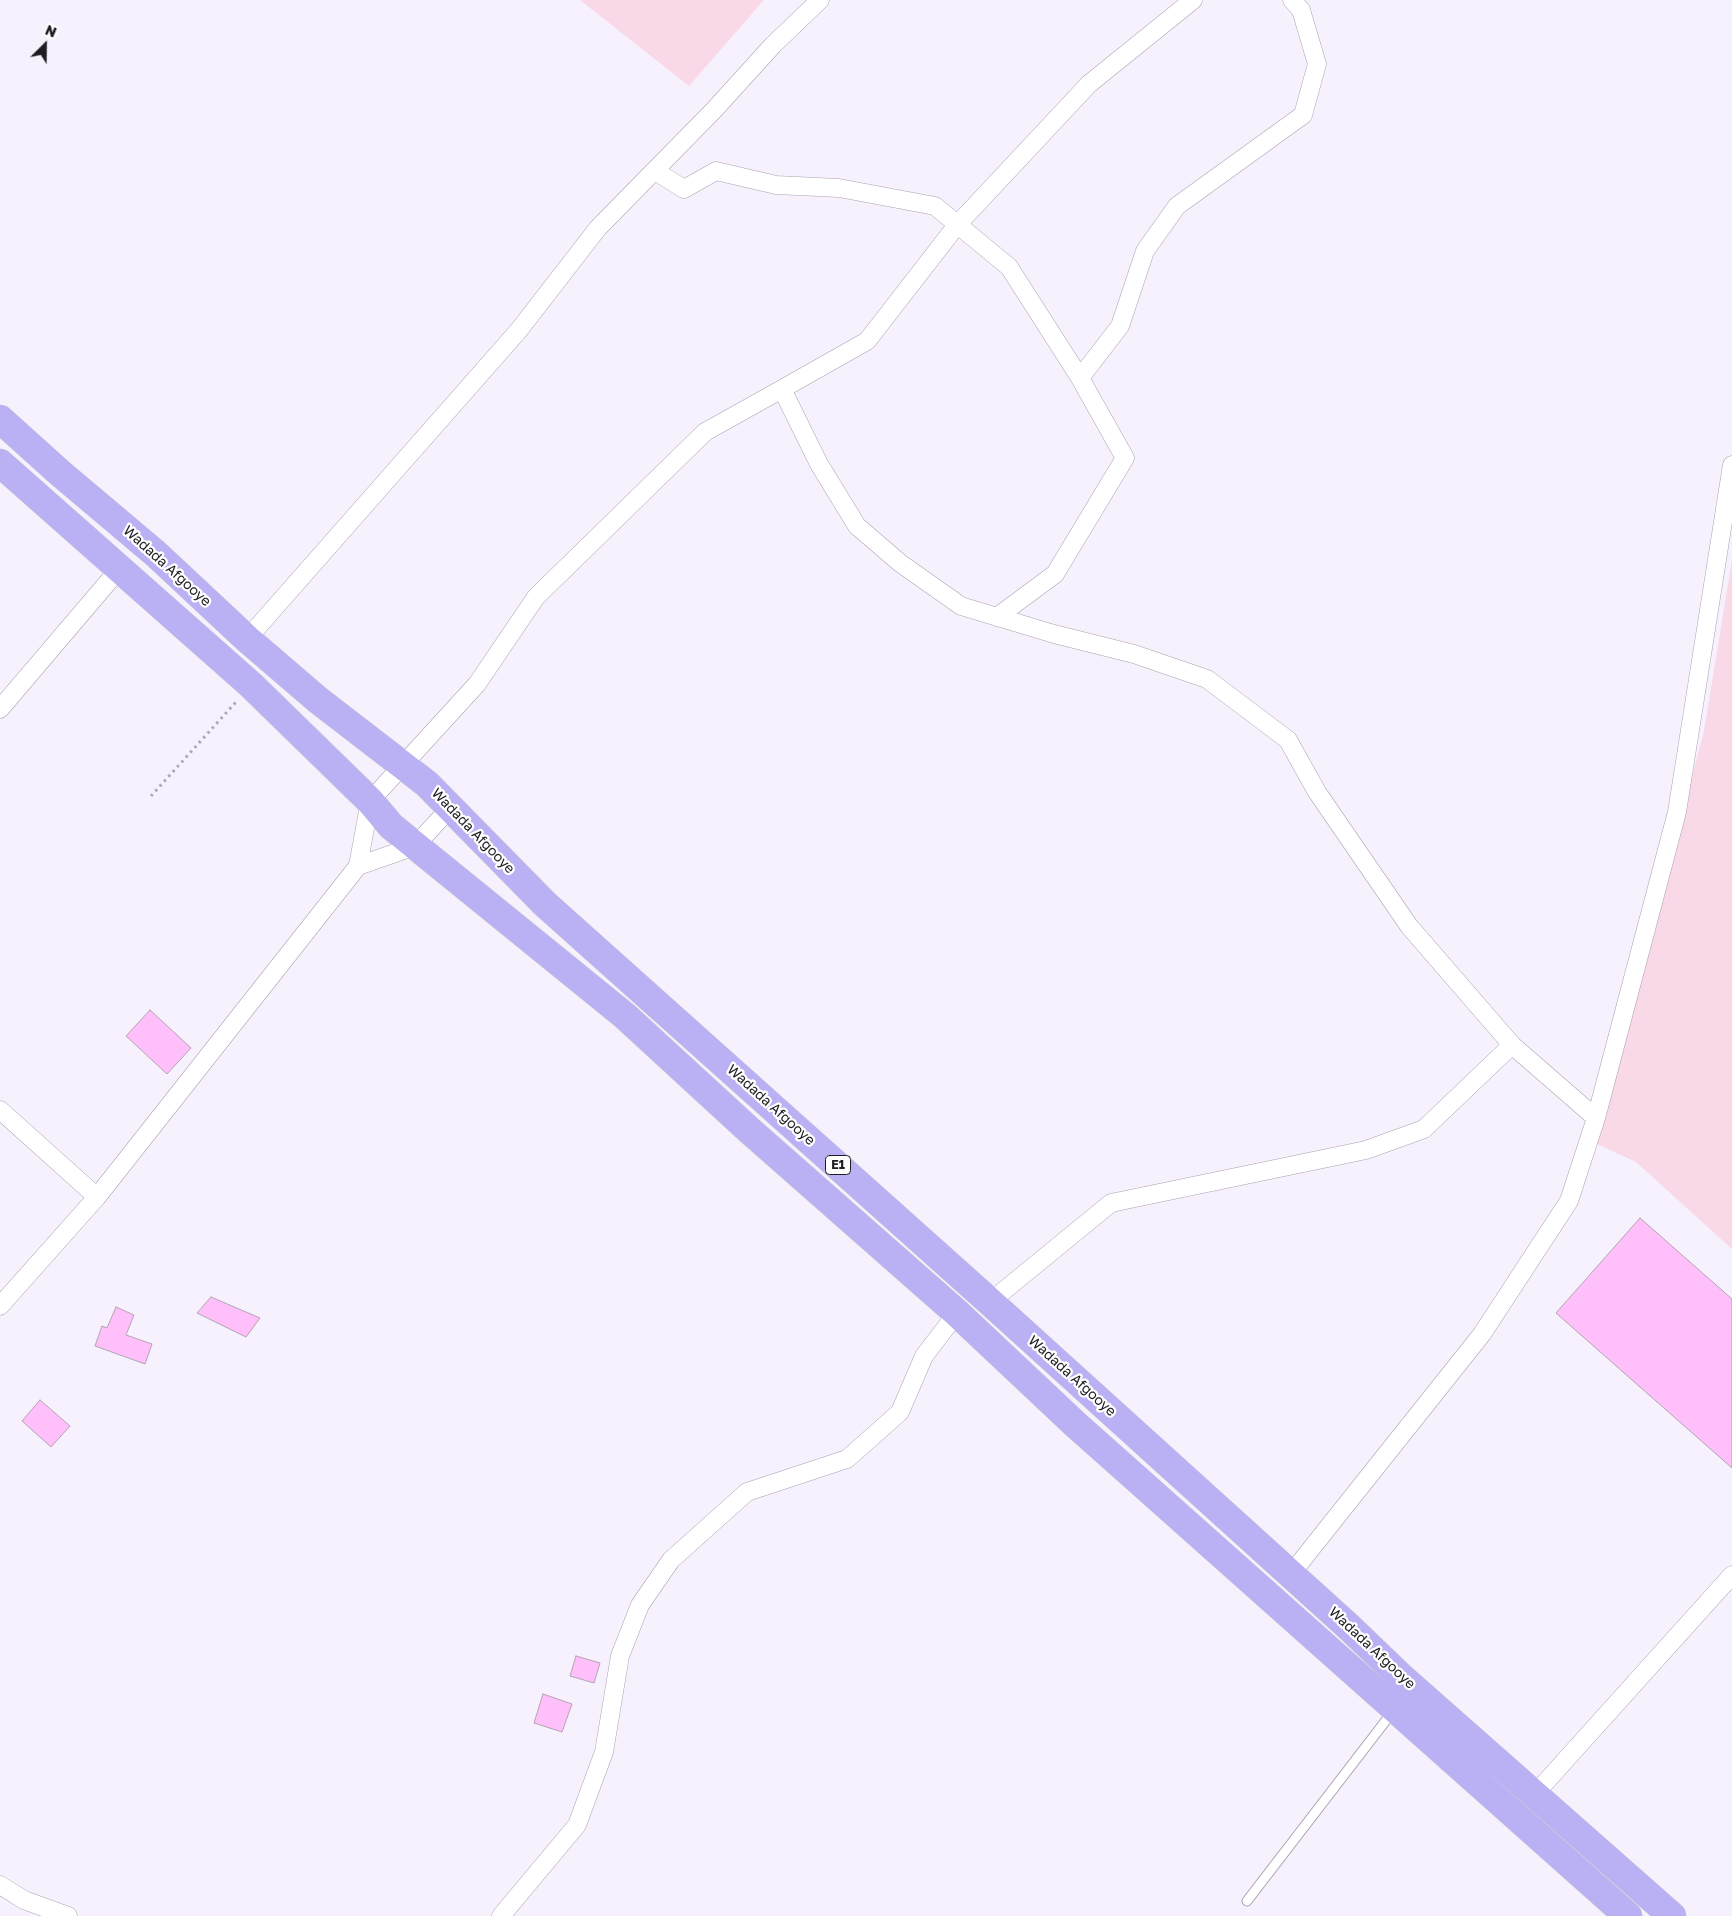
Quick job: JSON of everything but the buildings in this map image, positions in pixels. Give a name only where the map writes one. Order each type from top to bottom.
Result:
[{"type":"highway","name":"Wadada Afgooye","points":[[0,419],[60,473],[156,554],[247,639],[318,700],[427,784],[545,904],[990,1302],[1291,1574],[1400,1676],[1449,1717],[1534,1795],[1672,1916]]},
{"type":"highway","name":"Wadada Afgooye","points":[[0,462],[251,685],[370,801],[391,826],[624,1016],[749,1130],[957,1313],[1075,1424],[1395,1708],[1614,1911]]},
{"type":"street","points":[[247,639],[519,330],[598,228],[714,110],[773,44],[820,0]]},
{"type":"street","points":[[3,1299],[98,1197],[358,866],[370,801],[477,684],[536,597],[705,432],[867,341],[957,225],[1089,84],[1193,0]]},
{"type":"street","points":[[1080,378],[1120,326],[1145,250],[1177,206],[1303,115],[1317,64],[1301,10],[1292,0]]},
{"type":"street","points":[[655,171],[684,189],[716,171],[776,185],[839,188],[935,206],[1009,267],[1080,378],[1124,458],[1055,574],[997,617]]},
{"type":"street","points":[[782,389],[819,464],[857,526],[900,563],[961,606],[1054,634],[1134,654],[1207,679],[1288,740],[1317,792],[1408,926],[1512,1045],[1596,1118]]},
{"type":"street","points":[[1291,1574],[1482,1334],[1569,1201],[1596,1118],[1678,812],[1732,465]]},
{"type":"street","points":[[0,709],[120,568]]},
{"type":"street","points":[[358,866],[415,846],[450,808]]},
{"type":"street","points":[[990,1302],[1111,1203],[1366,1150],[1424,1129],[1512,1045]]},
{"type":"street","points":[[0,1110],[98,1197]]},
{"type":"street","points":[[501,1916],[577,1825],[604,1752],[620,1656],[640,1605],[671,1560],[747,1492],[847,1459],[900,1412],[924,1356],[957,1313]]},
{"type":"street","points":[[1534,1795],[1732,1575]]},
{"type":"street","points":[[0,1885],[24,1900],[68,1916]]},
{"type":"lane","points":[[1247,1901],[1395,1708]]},
{"type":"path","points":[[151,796],[251,685]]},
{"type":"shaded area","points":[[580,0],[764,0],[689,86]]},
{"type":"shaded area","points":[[1732,560],[1732,1249],[1636,1162],[1595,1143],[1704,731]]}]
